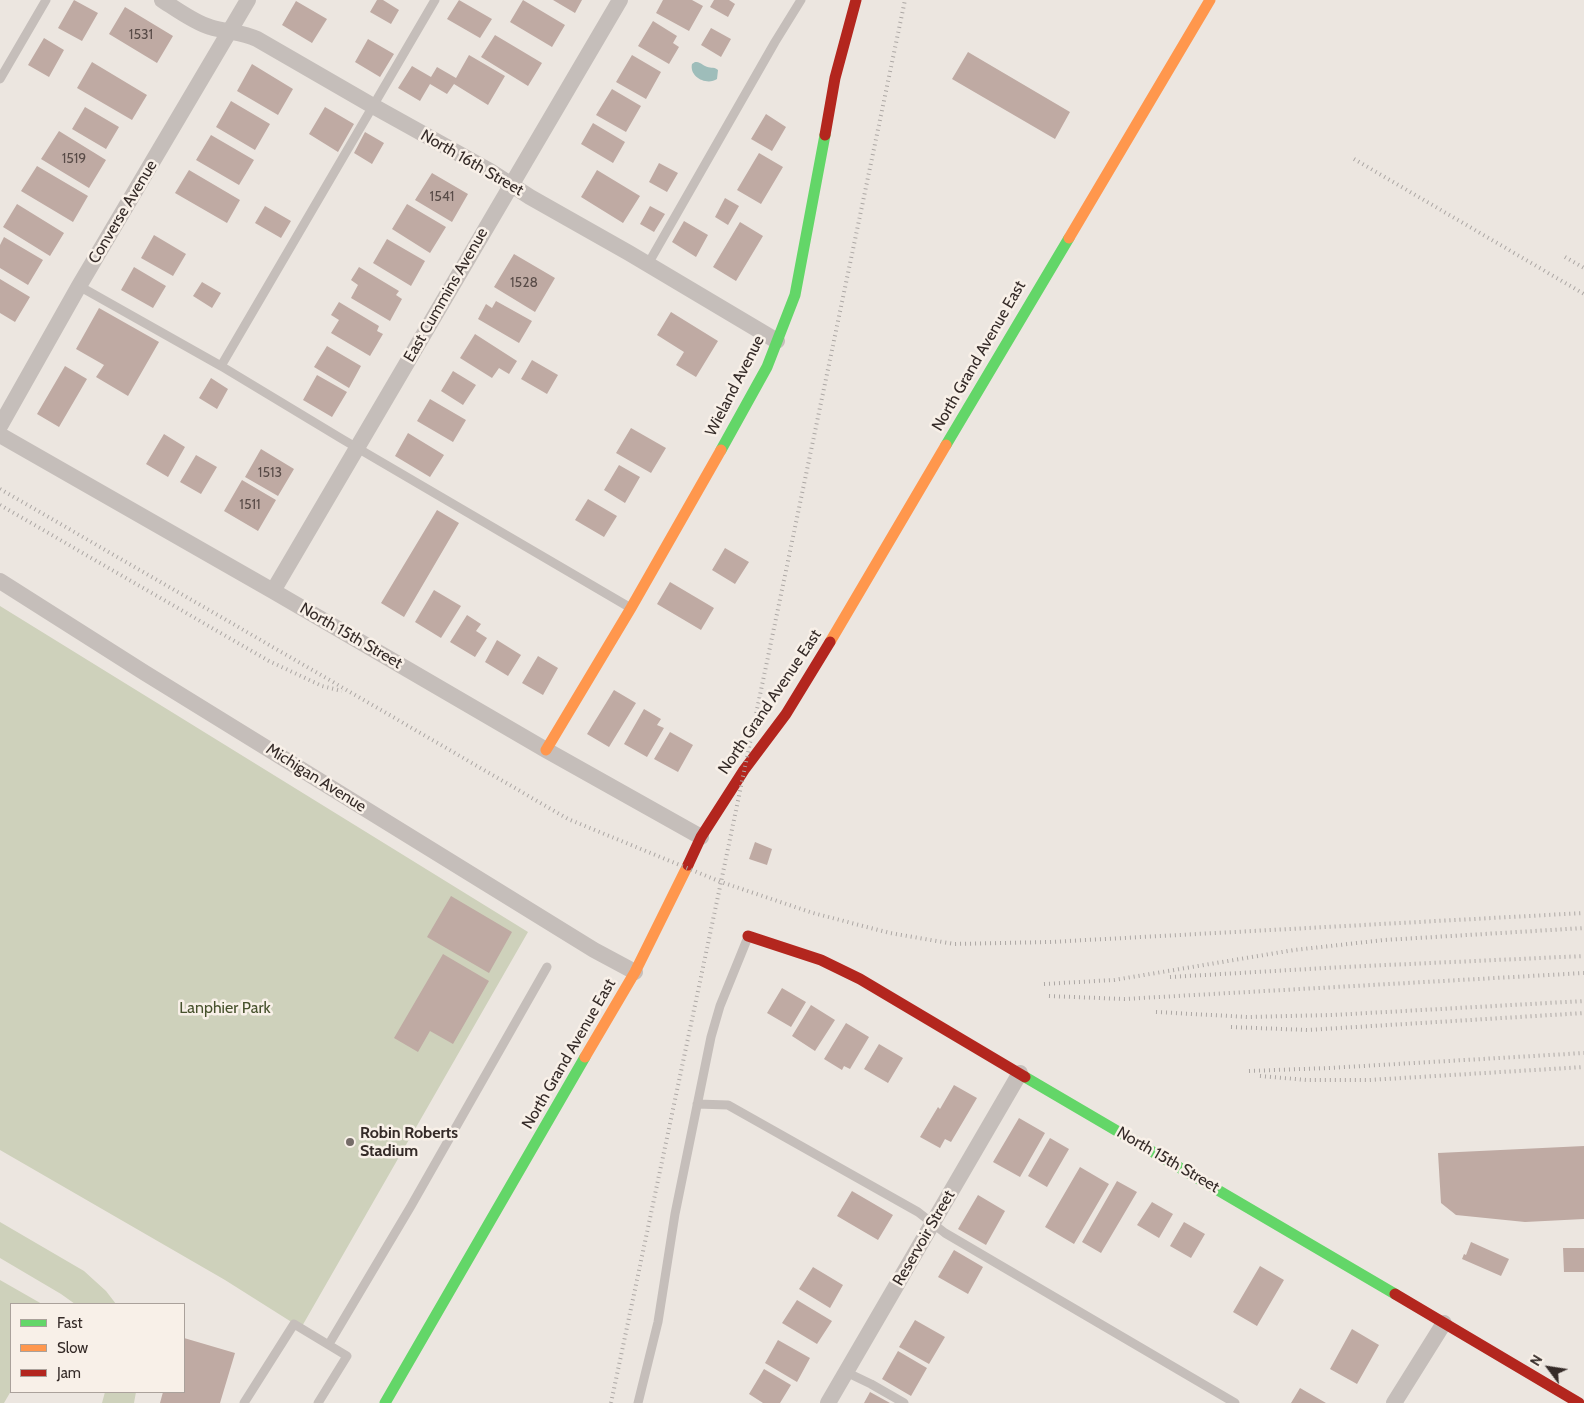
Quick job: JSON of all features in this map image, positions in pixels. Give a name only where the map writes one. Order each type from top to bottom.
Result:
[{"type":"street","name":"North 16th Street","points":[[162,0],[208,27],[250,36],[490,171],[530,197],[648,264],[776,341]]},
{"type":"street","name":"Converse Avenue","points":[[0,426],[79,286],[248,0]]},
{"type":"street","name":"East Cummins Avenue","points":[[273,591],[620,0]]},
{"type":"street","name":"Wieland Avenue","points":[[546,750],[631,608],[767,367],[795,295],[835,78],[856,0]]},
{"type":"street","name":"North Grand Avenue East","points":[[385,1403],[635,972],[702,837],[744,770],[786,714],[814,669],[1210,0]]},
{"type":"street","name":"North 15th Street","points":[[0,435],[546,750],[702,837]]},
{"type":"street","name":"Michigan Avenue","points":[[0,581],[137,668],[568,934],[635,972]]},
{"type":"street","name":"North 15th Street","points":[[748,936],[821,960],[860,979],[1579,1403]]},
{"type":"street","name":"Reservoir Street","points":[[828,1403],[1020,1073]]},
{"type":"street","points":[[1394,1403],[1444,1323]]},
{"type":"lane","points":[[0,79],[46,0]]},
{"type":"lane","points":[[221,366],[435,0]]},
{"type":"lane","points":[[648,264],[801,0]]},
{"type":"lane","points":[[79,286],[221,366],[631,608]]},
{"type":"lane","points":[[638,1403],[658,1322],[675,1214],[712,1037],[720,1006],[748,936]]},
{"type":"lane","points":[[329,1344],[411,1206],[547,967]]},
{"type":"lane","points":[[697,1104],[728,1105],[918,1212],[945,1233],[1235,1403]]},
{"type":"lane","points":[[244,1403],[294,1324],[347,1356],[318,1403]]},
{"type":"lane","points":[[846,1372],[904,1403]]},
{"type":"green space","name":"Lanphier Park","points":[[0,606],[528,932],[301,1328],[225,1280],[0,1150]]},
{"type":"green space","points":[[0,1222],[84,1271],[106,1291],[115,1303],[74,1303],[0,1258]]},
{"type":"green space","points":[[0,1280],[40,1303],[10,1303],[10,1393],[4,1403],[0,1403]]},
{"type":"green space","points":[[105,1393],[136,1393],[134,1403],[102,1403]]},
{"type":"water","points":[[695,62],[718,70],[717,79],[704,81],[696,76],[692,69],[692,64]]},
{"type":"building","points":[[74,0],[98,13],[82,41],[58,28]]},
{"type":"building","points":[[377,0],[383,0],[399,10],[391,24],[370,12]]},
{"type":"building","points":[[459,0],[492,19],[480,38],[447,19]]},
{"type":"building","points":[[523,0],[565,25],[552,47],[510,22]]},
{"type":"building","points":[[553,0],[582,0],[575,13]]},
{"type":"building","points":[[663,0],[692,0],[703,6],[689,31],[656,13]]},
{"type":"building","points":[[714,0],[729,0],[735,4],[728,17],[710,7]]},
{"type":"building","points":[[296,1],[327,19],[312,43],[282,25]]},
{"type":"building","points":[[125,7],[173,36],[157,63],[109,34]]},
{"type":"building","points":[[653,21],[677,36],[673,43],[679,47],[669,64],[638,46]]},
{"type":"building","points":[[711,28],[731,39],[721,57],[701,45]]},
{"type":"building","points":[[495,35],[542,63],[528,86],[481,57]]},
{"type":"building","points":[[44,38],[64,50],[49,77],[28,65]]},
{"type":"building","points":[[368,39],[394,54],[380,77],[355,62]]},
{"type":"building","points":[[968,52],[1070,112],[1055,139],[952,79]]},
{"type":"building","points":[[469,55],[505,76],[488,105],[454,84],[447,94],[430,84],[420,101],[398,88],[412,66],[431,77],[437,67],[456,78]]},
{"type":"building","points":[[632,55],[661,72],[646,99],[616,82]]},
{"type":"building","points":[[92,62],[147,95],[132,120],[77,88]]},
{"type":"building","points":[[252,64],[293,89],[278,115],[237,91]]},
{"type":"building","points":[[612,89],[641,106],[626,132],[596,115]]},
{"type":"building","points":[[231,101],[270,124],[255,150],[216,127]]},
{"type":"building","points":[[85,107],[119,127],[106,149],[72,129]]},
{"type":"building","points":[[325,107],[354,124],[338,152],[309,134]]},
{"type":"building","points":[[766,114],[786,127],[772,151],[751,139]]},
{"type":"building","points":[[593,123],[625,142],[613,163],[581,144]]},
{"type":"building","points":[[59,131],[106,160],[89,188],[41,159]]},
{"type":"building","points":[[365,132],[384,143],[372,164],[354,153]]},
{"type":"building","points":[[211,135],[254,160],[239,185],[196,160]]},
{"type":"building","points":[[759,153],[783,167],[761,204],[737,190]]},
{"type":"building","points":[[659,163],[678,173],[667,192],[649,182]]},
{"type":"building","points":[[37,166],[88,196],[73,222],[21,191]]},
{"type":"building","points":[[189,170],[240,200],[227,223],[175,193]]},
{"type":"building","points":[[597,170],[640,196],[623,223],[581,197]]},
{"type":"building","points":[[432,173],[468,194],[452,222],[415,200]]},
{"type":"building","points":[[725,198],[739,206],[728,225],[715,217]]},
{"type":"building","points":[[17,204],[64,233],[50,256],[3,227]]},
{"type":"building","points":[[407,204],[446,227],[430,253],[392,229]]},
{"type":"building","points":[[265,206],[291,221],[281,238],[255,223]]},
{"type":"building","points":[[650,206],[665,214],[654,232],[640,224]]},
{"type":"building","points":[[684,221],[708,235],[696,257],[672,242]]},
{"type":"building","points":[[740,222],[763,236],[736,281],[713,267]]},
{"type":"building","points":[[154,235],[186,254],[173,276],[141,258]]},
{"type":"building","points":[[4,237],[43,260],[28,285],[0,268],[0,245]]},
{"type":"building","points":[[387,239],[425,261],[411,286],[373,263]]},
{"type":"building","points":[[514,254],[555,278],[535,312],[494,287]]},
{"type":"building","points":[[134,267],[166,286],[153,308],[121,290]]},
{"type":"building","points":[[359,267],[399,291],[396,295],[402,299],[390,321],[351,298],[358,285],[351,280]]},
{"type":"building","points":[[0,279],[30,297],[15,322],[0,313]]},
{"type":"building","points":[[202,282],[221,293],[212,308],[193,296]]},
{"type":"building","points":[[496,301],[532,321],[519,343],[478,319],[486,304],[492,308]]},
{"type":"building","points":[[339,302],[379,326],[377,331],[383,334],[370,356],[331,333],[339,320],[331,315]]},
{"type":"building","points":[[99,308],[159,342],[128,396],[96,377],[104,365],[76,349]]},
{"type":"building","points":[[671,312],[718,341],[696,377],[676,365],[684,352],[657,335]]},
{"type":"building","points":[[475,334],[517,361],[509,374],[499,368],[492,378],[460,358]]},
{"type":"building","points":[[327,346],[361,366],[349,388],[314,367]]},
{"type":"building","points":[[532,360],[558,375],[547,394],[521,379]]},
{"type":"building","points":[[65,366],[87,379],[59,427],[37,414]]},
{"type":"building","points":[[453,371],[476,385],[463,405],[441,391]]},
{"type":"building","points":[[317,375],[347,392],[332,417],[303,400]]},
{"type":"building","points":[[211,378],[228,389],[217,409],[199,398]]},
{"type":"building","points":[[430,399],[466,420],[453,442],[417,421]]},
{"type":"building","points":[[631,428],[666,448],[651,473],[616,453]]},
{"type":"building","points":[[408,433],[444,455],[430,477],[395,456]]},
{"type":"building","points":[[164,434],[185,447],[168,477],[146,464]]},
{"type":"building","points":[[261,449],[294,469],[278,496],[245,477]]},
{"type":"building","points":[[196,455],[217,467],[201,494],[180,482]]},
{"type":"building","points":[[619,465],[640,477],[625,503],[604,490]]},
{"type":"building","points":[[242,480],[276,500],[258,531],[224,511]]},
{"type":"building","points":[[588,499],[617,516],[604,537],[575,520]]},
{"type":"building","points":[[437,510],[459,523],[404,617],[381,603]]},
{"type":"building","points":[[725,548],[749,562],[735,584],[712,570]]},
{"type":"building","points":[[670,582],[714,608],[701,630],[657,604]]},
{"type":"building","points":[[434,590],[461,606],[441,638],[415,622]]},
{"type":"building","points":[[467,615],[481,624],[476,631],[487,638],[475,657],[450,642]]},
{"type":"building","points":[[497,640],[521,655],[508,676],[485,662]]},
{"type":"building","points":[[538,656],[558,668],[543,695],[522,683]]},
{"type":"building","points":[[614,690],[636,703],[609,747],[587,734]]},
{"type":"building","points":[[644,709],[661,719],[657,725],[664,728],[647,757],[624,744]]},
{"type":"building","points":[[670,732],[693,745],[678,772],[654,759]]},
{"type":"building","points":[[755,842],[772,849],[767,865],[749,859]]},
{"type":"building","points":[[451,896],[512,932],[489,973],[427,937]]},
{"type":"building","points":[[443,954],[489,981],[453,1044],[430,1031],[418,1052],[394,1038]]},
{"type":"building","points":[[782,988],[806,1002],[791,1027],[767,1013]]},
{"type":"building","points":[[811,1005],[835,1020],[815,1051],[792,1036]]},
{"type":"building","points":[[846,1023],[869,1037],[850,1069],[844,1066],[842,1070],[824,1059]]},
{"type":"building","points":[[879,1044],[903,1058],[888,1083],[864,1069]]},
{"type":"building","points":[[954,1085],[977,1098],[951,1142],[945,1139],[940,1148],[920,1137]]},
{"type":"building","points":[[1019,1118],[1045,1133],[1020,1177],[993,1162]]},
{"type":"building","points":[[1050,1138],[1069,1149],[1047,1187],[1028,1176]]},
{"type":"building","points":[[1584,1146],[1584,1219],[1525,1222],[1456,1215],[1441,1203],[1438,1153]]},
{"type":"building","points":[[1080,1167],[1109,1184],[1074,1244],[1045,1227]]},
{"type":"building","points":[[1117,1181],[1137,1192],[1101,1253],[1082,1242]]},
{"type":"building","points":[[852,1191],[893,1215],[878,1240],[837,1216]]},
{"type":"building","points":[[978,1195],[1005,1211],[986,1245],[958,1229]]},
{"type":"building","points":[[1152,1202],[1173,1214],[1159,1238],[1137,1225]]},
{"type":"building","points":[[1184,1222],[1205,1234],[1191,1258],[1170,1246]]},
{"type":"building","points":[[1471,1242],[1509,1259],[1501,1276],[1462,1259],[1464,1254],[1466,1255]]},
{"type":"building","points":[[1563,1248],[1584,1248],[1584,1272],[1564,1272]]},
{"type":"building","points":[[954,1250],[983,1267],[968,1294],[938,1277]]},
{"type":"building","points":[[1260,1266],[1284,1280],[1257,1326],[1233,1312]]},
{"type":"building","points":[[813,1267],[843,1285],[830,1308],[799,1289]]},
{"type":"building","points":[[797,1300],[832,1321],[817,1344],[782,1323]]},
{"type":"building","points":[[915,1320],[945,1337],[929,1364],[899,1347]]},
{"type":"building","points":[[1352,1329],[1379,1345],[1357,1384],[1330,1369]]},
{"type":"building","points":[[185,1338],[235,1353],[220,1403],[160,1403],[163,1393],[185,1393]]},
{"type":"building","points":[[778,1340],[810,1358],[797,1382],[765,1363]]},
{"type":"building","points":[[898,1351],[927,1368],[911,1396],[882,1379]]},
{"type":"building","points":[[764,1369],[791,1385],[780,1403],[763,1403],[749,1394]]},
{"type":"building","points":[[1300,1388],[1326,1403],[1291,1403]]},
{"type":"building","points":[[870,1392],[890,1403],[864,1403]]},
{"type":"railway","points":[[611,1403],[905,0]]},
{"type":"railway","points":[[1354,159],[1584,294]]},
{"type":"railway","points":[[1565,257],[1584,268]]},
{"type":"railway","points":[[0,489],[568,819],[721,882],[813,913],[890,933],[954,944],[1050,942],[1584,913]]},
{"type":"railway","points":[[0,505],[269,661],[322,686],[342,691]]},
{"type":"railway","points":[[1044,984],[1114,980],[1294,950],[1384,940],[1584,928]]},
{"type":"railway","points":[[1170,977],[1584,956]]},
{"type":"railway","points":[[1049,996],[1124,999],[1584,973]]},
{"type":"railway","points":[[1156,1012],[1248,1017],[1332,1015],[1584,1001]]},
{"type":"railway","points":[[1231,1027],[1307,1030],[1584,1013]]},
{"type":"railway","points":[[1249,1071],[1584,1053]]},
{"type":"railway","points":[[1260,1076],[1307,1080],[1369,1080],[1584,1067]]},
{"type":"traffic: fast","points":[[721,450],[767,367],[795,295],[825,135]]},
{"type":"traffic: fast","points":[[946,445],[1069,238]]},
{"type":"traffic: fast","points":[[385,1403],[585,1057]]},
{"type":"traffic: fast","points":[[1025,1077],[1395,1294]]},
{"type":"traffic: slow","points":[[1069,238],[1210,0]]},
{"type":"traffic: slow","points":[[830,642],[946,445]]},
{"type":"traffic: slow","points":[[546,750],[631,608],[721,450]]},
{"type":"traffic: slow","points":[[585,1057],[635,972],[688,865]]},
{"type":"traffic: jam","points":[[825,135],[835,78],[856,0]]},
{"type":"traffic: jam","points":[[688,865],[701,837],[744,770],[786,714],[830,642]]},
{"type":"traffic: jam","points":[[748,936],[821,960],[860,979],[1025,1077]]},
{"type":"traffic: jam","points":[[1395,1294],[1579,1403]]},
{"type":"place","name":"Robin Roberts Stadium","points":[[350,1142]]}]
